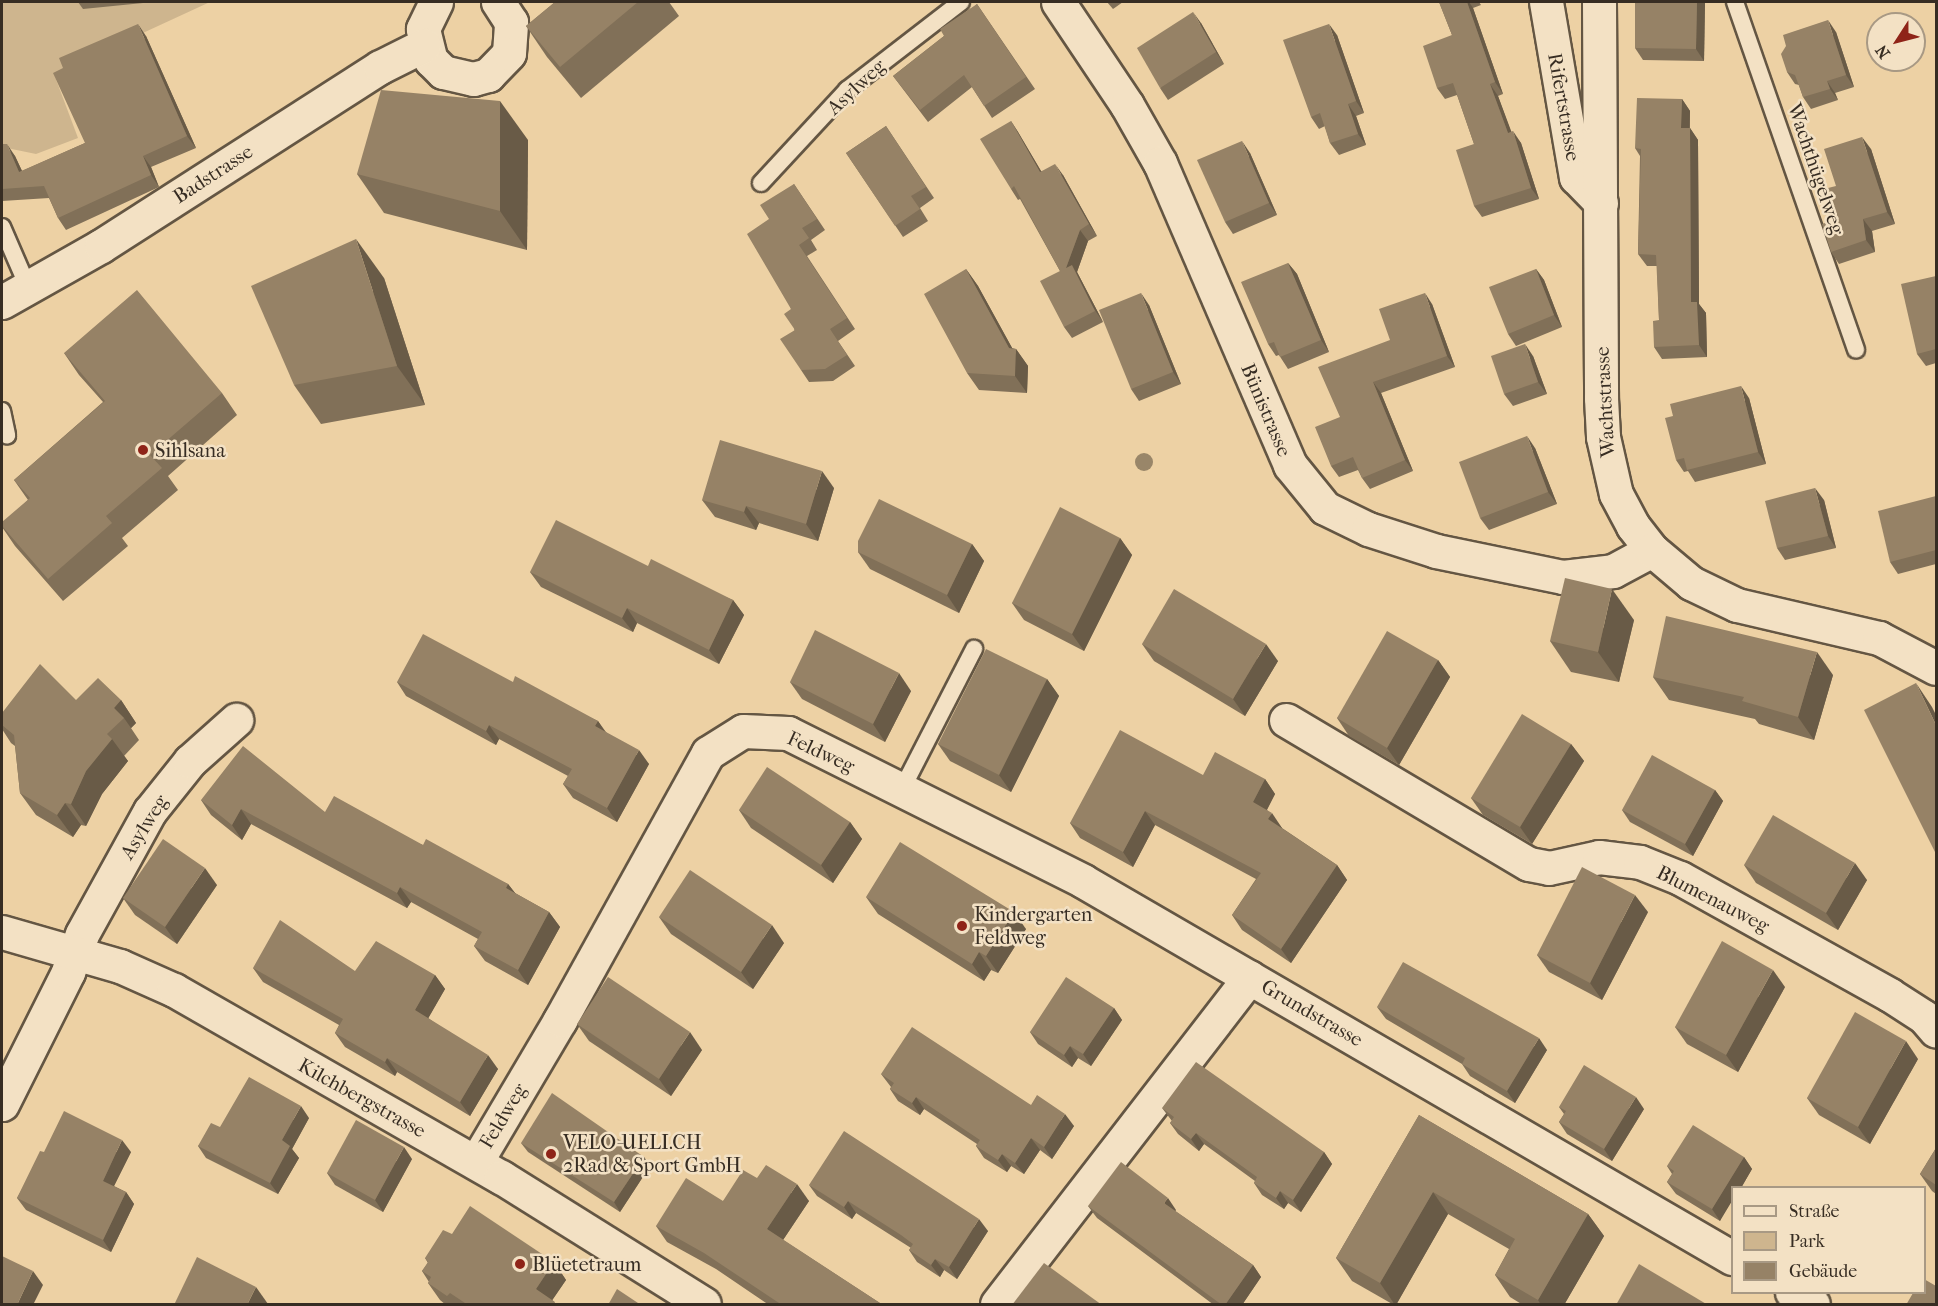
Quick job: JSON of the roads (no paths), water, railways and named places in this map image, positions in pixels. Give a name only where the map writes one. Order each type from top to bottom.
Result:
[{"type":"street","points":[[436,2],[423,29],[424,45],[431,60],[443,72],[473,79],[488,75],[509,53],[513,38],[512,22],[498,2]]},
{"type":"street","name":"Bünistrasse","points":[[1058,2],[1127,105],[1160,163],[1290,465],[1325,508],[1368,530],[1436,551],[1563,577],[1613,570],[1652,550]]},
{"type":"street","name":"Rifertstrasse","points":[[1546,2],[1576,177],[1601,203]]},
{"type":"street","name":"Wachtstrasse","points":[[1599,2],[1603,437],[1616,494],[1633,526],[1652,550],[1691,584],[1737,605],[1879,638],[1936,668]]},
{"type":"street","name":"Badstrasse","points":[[15,295],[117,235],[380,67],[424,45]]},
{"type":"street","name":"Asylweg","points":[[2,1104],[76,952],[150,811],[190,761],[236,720]]},
{"type":"street","name":"Blumenauweg","points":[[1286,720],[1529,864],[1549,868],[1599,857],[1640,862],[1680,878],[1890,995],[1924,1017],[1936,1031]]},
{"type":"street","name":"Feldweg","points":[[476,1162],[560,1020],[708,753],[743,731],[788,733],[1083,881],[1250,977]]},
{"type":"street","name":"Kilchbergstrasse","points":[[2,932],[120,966],[174,990],[476,1162],[704,1305]]},
{"type":"street","name":"Grundstrasse","points":[[997,1305],[1250,977],[1731,1257]]},
{"type":"street","points":[[1794,1294],[1813,1305]]},
{"type":"lane","name":"Asylweg","points":[[761,183],[847,90],[961,2]]},
{"type":"lane","name":"Wachthügelweg","points":[[1735,2],[1856,350]]},
{"type":"lane","points":[[2,227],[15,295]]},
{"type":"lane","points":[[2,411],[7,435]]},
{"type":"lane","points":[[901,790],[974,649]]},
{"type":"place","name":"Sihlsana","points":[[143,450]]},
{"type":"place","name":"Kindergarten Feldweg","points":[[962,926]]},
{"type":"place","name":"VELO-UELI.CH 2Rad & Sport GmbH","points":[[551,1154]]},
{"type":"place","name":"Blüetetraum","points":[[520,1264]]}]
